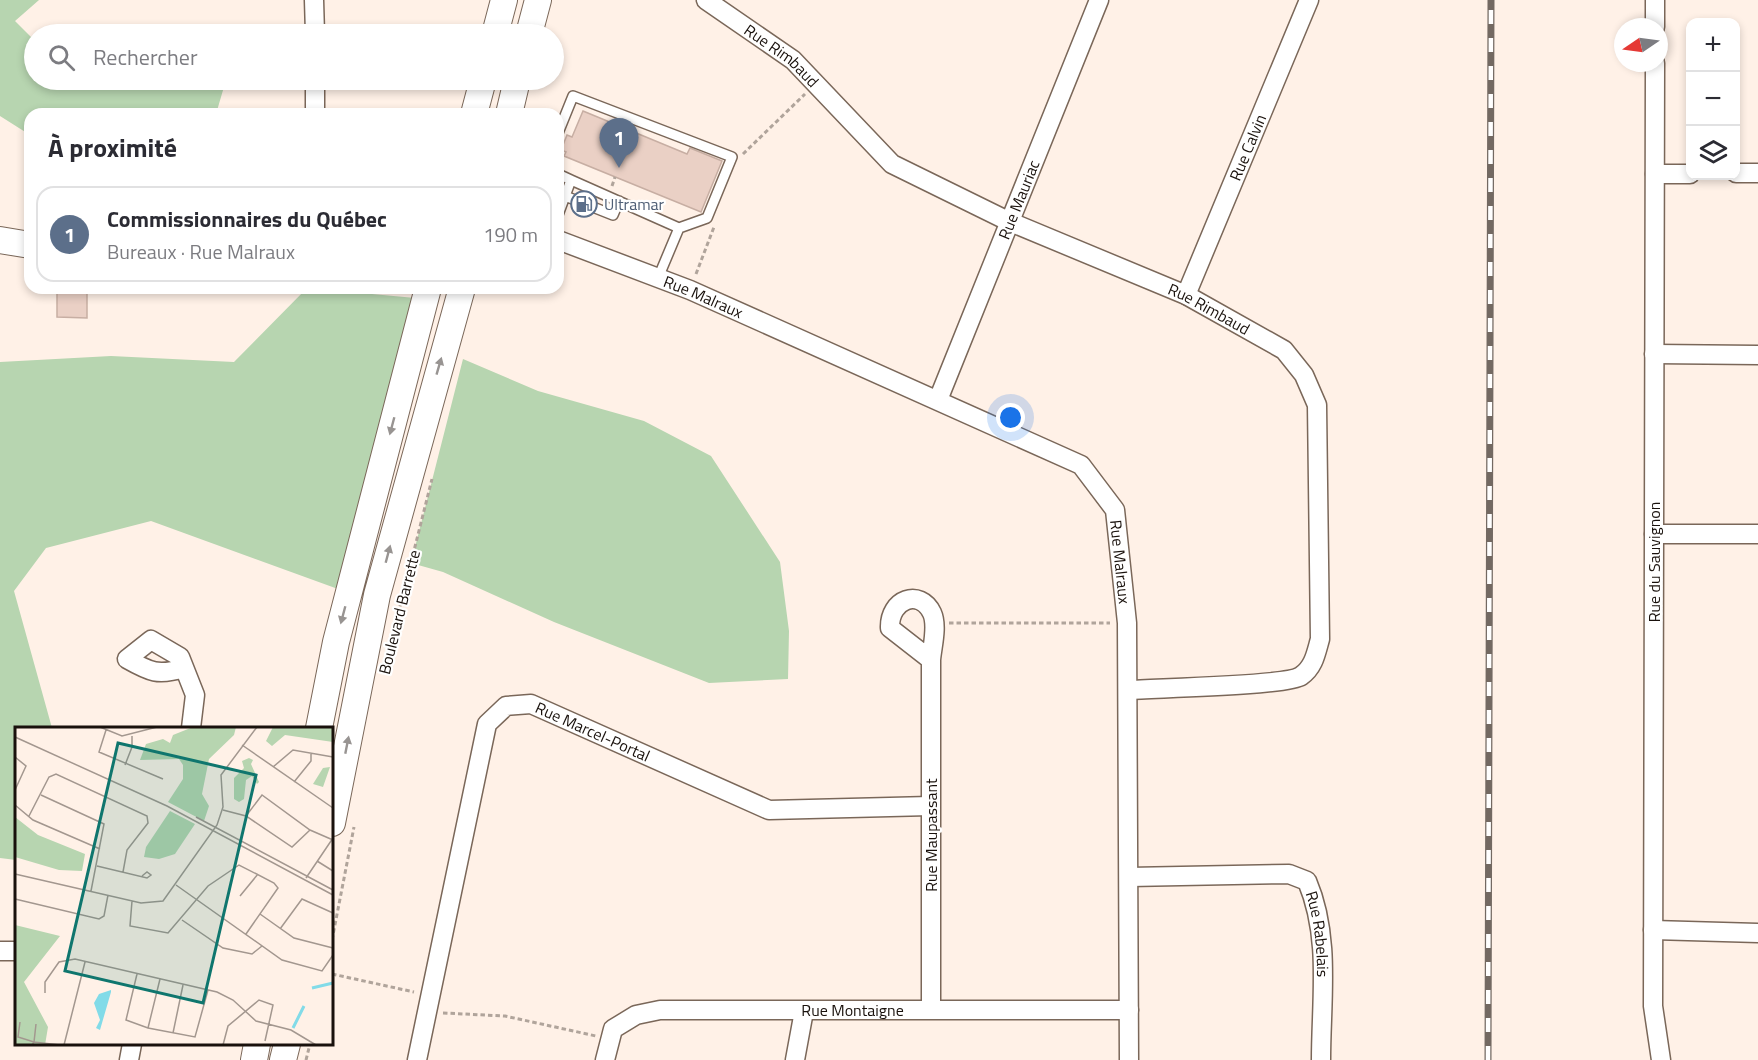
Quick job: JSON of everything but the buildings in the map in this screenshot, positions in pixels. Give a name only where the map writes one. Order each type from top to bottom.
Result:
[{"type":"main road","points":[[498,24],[504,0]]},
{"type":"main road","points":[[532,24],[538,0]]},
{"type":"main road","points":[[476,108],[480,90]]},
{"type":"main road","points":[[511,108],[515,90]]},
{"type":"main road","points":[[0,240],[24,244]]},
{"type":"main road","points":[[319,727],[336,642],[426,294]]},
{"type":"main road","name":"Boulevard Barrette","points":[[343,824],[377,595],[460,294]]},
{"type":"main road","points":[[254,1060],[257,1045]]},
{"type":"main road","points":[[283,1060],[287,1045]]},
{"type":"street","points":[[315,0],[315,24]]},
{"type":"street","name":"Rue Rimbaud","points":[[705,0],[793,60],[892,164],[1008,221],[1186,295],[1284,350],[1304,375],[1317,405],[1320,639],[1314,662],[1300,677],[1272,682],[1129,690]]},
{"type":"street","name":"Rue Mauriac","points":[[938,400],[1008,221],[1099,0]]},
{"type":"street","name":"Rue Calvin","points":[[1186,295],[1309,0]]},
{"type":"street","points":[[1655,0],[1655,18]]},
{"type":"street","name":"Rue du Sauvignon","points":[[1655,72],[1653,1006],[1661,1060]]},
{"type":"street","points":[[315,90],[315,108]]},
{"type":"street","points":[[1740,173],[1758,173]]},
{"type":"street","points":[[1654,174],[1686,174]]},
{"type":"street","name":"Rue Malraux","points":[[564,242],[690,290],[1081,465],[1115,510],[1127,623],[1129,690],[1129,1060]]},
{"type":"street","points":[[1654,354],[1758,355]]},
{"type":"street","points":[[1654,534],[1758,534]]},
{"type":"street","points":[[931,660],[890,628],[890,615],[895,606],[906,600],[917,600],[928,607],[934,622]]},
{"type":"street","name":"Rue Maupassant","points":[[931,1009],[931,660],[934,622]]},
{"type":"street","points":[[184,668],[195,695],[191,727]]},
{"type":"street","name":"Rue Marcel-Portal","points":[[417,1060],[487,724],[506,705],[531,704],[769,810],[930,806]]},
{"type":"street","name":"Rue Rabelais","points":[[1129,877],[1289,874],[1307,881],[1316,903],[1322,934],[1321,1060]]},
{"type":"street","points":[[1653,930],[1758,933]]},
{"type":"street","name":"Rue Montaigne","points":[[610,1038],[613,1029],[636,1015],[660,1010],[1129,1010]]},
{"type":"street","points":[[795,1060],[804,1011]]},
{"type":"street","points":[[605,1060],[610,1038]]},
{"type":"street","points":[[129,1060],[132,1045]]},
{"type":"lane","points":[[564,118],[573,96],[732,157],[707,218],[680,228],[564,177]]},
{"type":"lane","points":[[571,180],[565,196],[613,215],[619,201]]},
{"type":"lane","points":[[658,278],[680,228]]},
{"type":"path","points":[[741,156],[814,84]]},
{"type":"path","points":[[690,290],[717,218]]},
{"type":"path","name":"Boulevard Barrette","points":[[388,653],[434,474]]},
{"type":"path","points":[[934,622],[1127,623]]},
{"type":"path","points":[[333,929],[343,824]]},
{"type":"path","points":[[333,974],[428,1004],[505,1016],[610,1038]]},
{"type":"green space","points":[[0,0],[39,0],[15,21],[24,30],[24,90],[223,90],[218,108],[24,108],[24,131],[0,116]]},
{"type":"green space","points":[[301,294],[372,294],[426,299],[349,593],[151,521],[46,548],[14,591],[52,727],[15,727],[15,860],[0,858],[0,362],[111,356],[234,362]]},
{"type":"green space","points":[[463,359],[538,391],[644,421],[711,456],[780,562],[789,631],[788,679],[709,683],[554,622],[443,572],[411,563]]},
{"type":"railway","points":[[1488,1060],[1491,0]]},
{"type":"place","name":"Commissionnaires du Québec","points":[[619,168]]},
{"type":"place","name":"Ultramar","points":[[584,204]]}]
